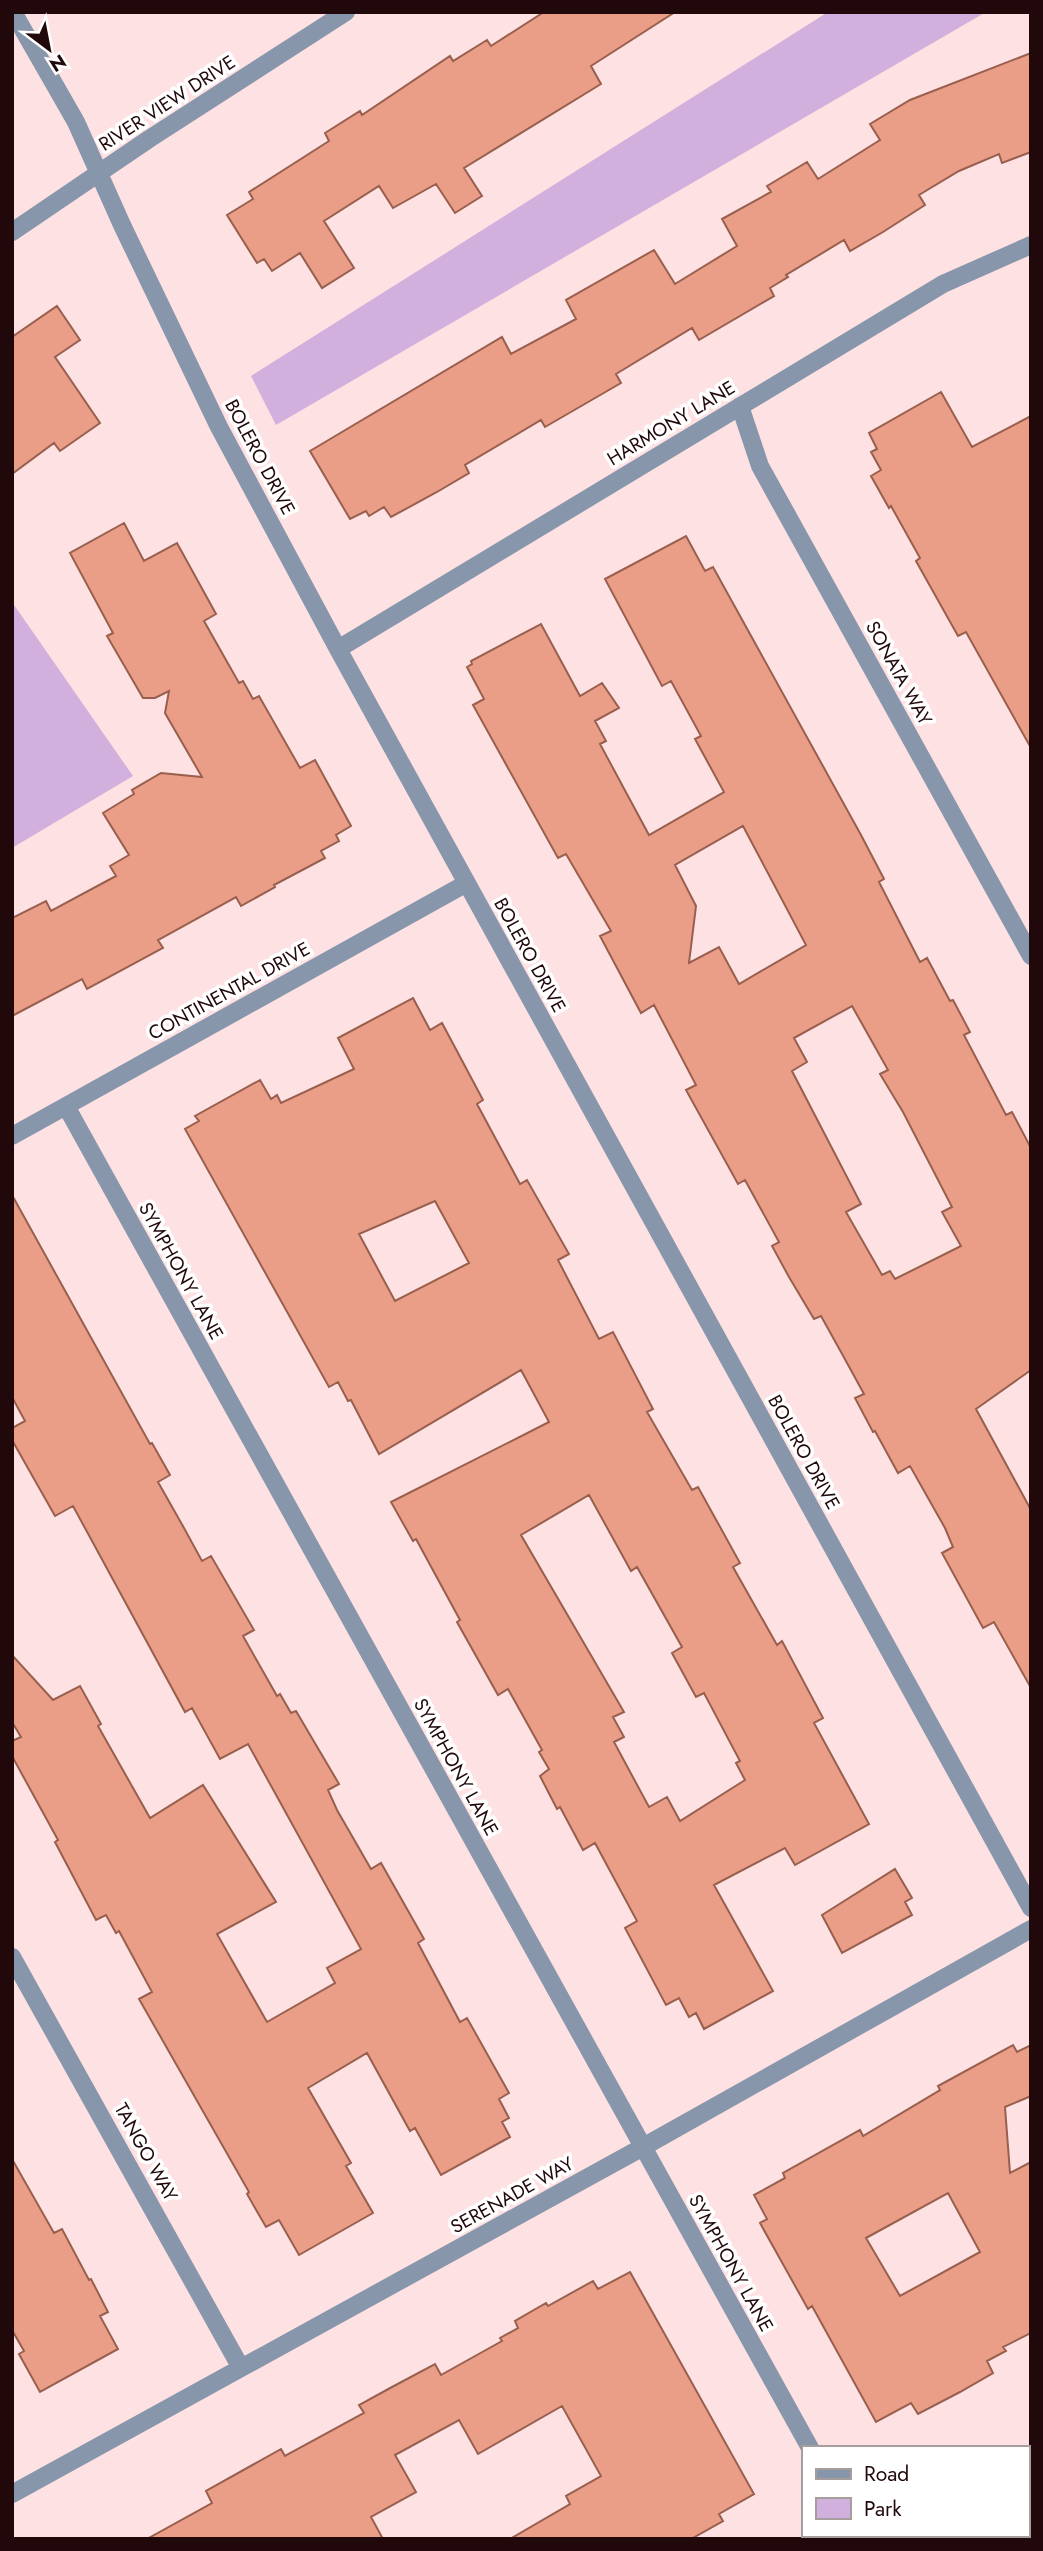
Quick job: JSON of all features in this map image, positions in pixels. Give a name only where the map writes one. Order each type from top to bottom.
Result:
[{"type":"street","name":"BOLERO DRIVE","points":[[13,12],[76,122],[219,427],[338,649],[1031,1908]]},
{"type":"street","name":"RIVER VIEW DRIVE","points":[[12,232],[346,12]]},
{"type":"street","name":"HARMONY LANE","points":[[338,649],[943,284],[1031,245]]},
{"type":"street","name":"SONATA WAY","points":[[740,406],[760,466],[1031,956]]},
{"type":"street","name":"CONTINENTAL DRIVE","points":[[12,1136],[467,883]]},
{"type":"street","name":"SYMPHONY LANE","points":[[66,1106],[809,2446]]},
{"type":"street","name":"SERENADE WAY","points":[[12,2494],[643,2147],[1031,1929]]},
{"type":"street","name":"TANGO WAY","points":[[12,1957],[241,2368]]},
{"type":"green space","points":[[828,12],[986,12],[276,425],[251,376]]},
{"type":"green space","points":[[12,602],[133,776],[12,848]]},
{"type":"building","points":[[544,12],[675,12],[591,66],[601,84],[464,168],[482,196],[455,213],[436,184],[393,208],[379,186],[324,221],[354,268],[322,288],[300,253],[272,271],[264,259],[257,263],[227,215],[253,199],[249,192],[329,141],[325,133],[360,111],[362,115],[450,56],[453,61],[487,40],[491,46]]},
{"type":"building","points":[[1031,53],[1031,152],[1002,163],[999,154],[959,171],[919,195],[925,205],[883,232],[850,251],[844,240],[786,275],[788,277],[770,288],[774,296],[699,340],[692,328],[616,374],[621,383],[545,427],[541,420],[465,465],[469,473],[391,517],[384,507],[369,516],[366,511],[350,519],[310,451],[502,337],[511,354],[576,319],[566,300],[654,250],[675,284],[737,246],[722,219],[771,192],[767,186],[807,162],[818,179],[880,140],[870,124],[910,100]]},
{"type":"building","points":[[57,306],[80,340],[55,357],[100,423],[60,451],[54,443],[12,474],[12,337]]},
{"type":"building","points":[[941,392],[972,447],[1031,416],[1031,748],[966,632],[958,636],[916,561],[920,558],[871,476],[881,470],[871,452],[877,449],[869,433]]},
{"type":"building","points":[[124,523],[144,561],[177,543],[216,614],[204,621],[239,683],[243,681],[253,699],[259,696],[300,768],[315,760],[351,826],[336,835],[339,841],[321,851],[325,858],[274,885],[275,887],[241,906],[236,897],[158,940],[163,948],[87,989],[82,979],[12,1016],[12,918],[46,901],[51,911],[116,876],[110,866],[129,855],[103,813],[134,794],[132,790],[161,773],[202,777],[165,713],[169,691],[155,698],[143,698],[107,636],[113,633],[70,553]]},
{"type":"building","points":[[686,536],[705,571],[713,567],[861,835],[884,879],[879,882],[920,962],[927,958],[950,1001],[953,1000],[970,1032],[964,1035],[1006,1115],[1012,1112],[1031,1148],[1031,1370],[976,1409],[1031,1510],[1031,1688],[994,1622],[983,1628],[942,1553],[953,1547],[945,1528],[910,1466],[898,1473],[875,1431],[873,1432],[855,1398],[864,1394],[821,1316],[814,1319],[789,1277],[772,1246],[779,1242],[745,1180],[738,1184],[686,1090],[696,1085],[654,1005],[641,1013],[600,936],[611,931],[566,854],[558,858],[473,705],[484,699],[467,667],[472,664],[471,661],[541,624],[580,696],[602,683],[619,708],[595,721],[606,741],[600,744],[649,835],[724,792],[695,739],[701,736],[671,681],[662,686],[605,579]],"holes":[[[743,826],[806,945],[739,984],[719,947],[689,963],[696,906],[675,865]],[[852,1006],[888,1070],[880,1074],[903,1112],[952,1207],[942,1212],[961,1246],[895,1279],[890,1271],[882,1275],[846,1212],[861,1204],[792,1071],[807,1062],[794,1038]]]},
{"type":"building","points":[[413,998],[430,1030],[442,1023],[483,1100],[477,1104],[520,1184],[527,1180],[569,1254],[558,1260],[599,1339],[613,1332],[653,1409],[647,1412],[692,1490],[698,1487],[740,1563],[733,1567],[777,1645],[782,1641],[823,1718],[814,1723],[869,1824],[795,1865],[785,1848],[714,1885],[773,1991],[704,2029],[696,2013],[689,2017],[679,1998],[666,2005],[625,1928],[637,1921],[595,1843],[583,1850],[560,1807],[557,1809],[540,1776],[549,1769],[539,1752],[542,1750],[508,1689],[498,1695],[457,1622],[460,1620],[416,1539],[413,1541],[391,1502],[549,1422],[521,1370],[379,1454],[351,1400],[348,1401],[338,1382],[329,1387],[185,1129],[199,1121],[195,1116],[260,1080],[271,1099],[277,1095],[281,1103],[354,1069],[338,1038]],"holes":[[[435,1201],[469,1263],[395,1301],[359,1234]],[[589,1495],[631,1571],[637,1567],[682,1647],[672,1653],[696,1697],[704,1693],[740,1761],[736,1763],[745,1780],[680,1821],[667,1797],[649,1807],[614,1742],[624,1737],[613,1717],[624,1712],[521,1535]]]},
{"type":"building","points":[[12,1195],[150,1444],[152,1443],[170,1475],[158,1482],[202,1561],[211,1556],[254,1630],[243,1636],[277,1696],[280,1694],[291,1713],[296,1711],[339,1784],[328,1790],[337,1810],[371,1869],[381,1863],[424,1939],[418,1943],[460,2022],[467,2018],[509,2093],[499,2099],[509,2118],[502,2122],[510,2137],[441,2175],[415,2128],[410,2131],[367,2053],[308,2088],[351,2163],[346,2166],[373,2213],[299,2255],[279,2220],[266,2227],[247,2194],[249,2192],[139,1999],[152,1992],[119,1931],[116,1933],[106,1915],[96,1920],[55,1842],[58,1840],[12,1756],[12,1741],[21,1737],[12,1722],[12,1655],[53,1700],[80,1686],[101,1724],[98,1726],[150,1818],[203,1785],[276,1902],[217,1934],[267,2022],[335,1983],[327,1968],[361,1949],[248,1744],[220,1759],[192,1708],[185,1712],[73,1506],[55,1516],[12,1440],[12,1428],[25,1421],[12,1397]]},
{"type":"building","points":[[895,1869],[912,1898],[905,1902],[912,1915],[842,1953],[822,1915]]},
{"type":"building","points":[[1013,2045],[1017,2052],[1031,2045],[1031,2096],[1005,2107],[1010,2173],[1031,2162],[1031,2333],[1003,2347],[1006,2351],[987,2361],[993,2373],[960,2392],[918,2414],[911,2403],[876,2422],[812,2306],[808,2309],[760,2223],[767,2219],[754,2195],[785,2178],[783,2173],[860,2130],[863,2136],[940,2090],[938,2086]],"holes":[[[948,2193],[980,2252],[900,2296],[866,2238]]]},
{"type":"building","points":[[12,2159],[54,2233],[62,2229],[89,2280],[91,2279],[108,2312],[100,2316],[118,2349],[40,2392],[19,2354],[24,2351],[12,2330]]},
{"type":"building","points":[[630,2272],[754,2494],[719,2514],[723,2521],[691,2539],[510,2539],[570,2504],[566,2496],[601,2476],[562,2406],[478,2454],[459,2420],[395,2455],[416,2492],[371,2517],[383,2539],[147,2539],[212,2503],[206,2491],[281,2449],[285,2456],[364,2413],[359,2405],[435,2364],[441,2375],[502,2341],[500,2338],[518,2328],[515,2321],[546,2303],[548,2306],[593,2281],[598,2289]]}]
